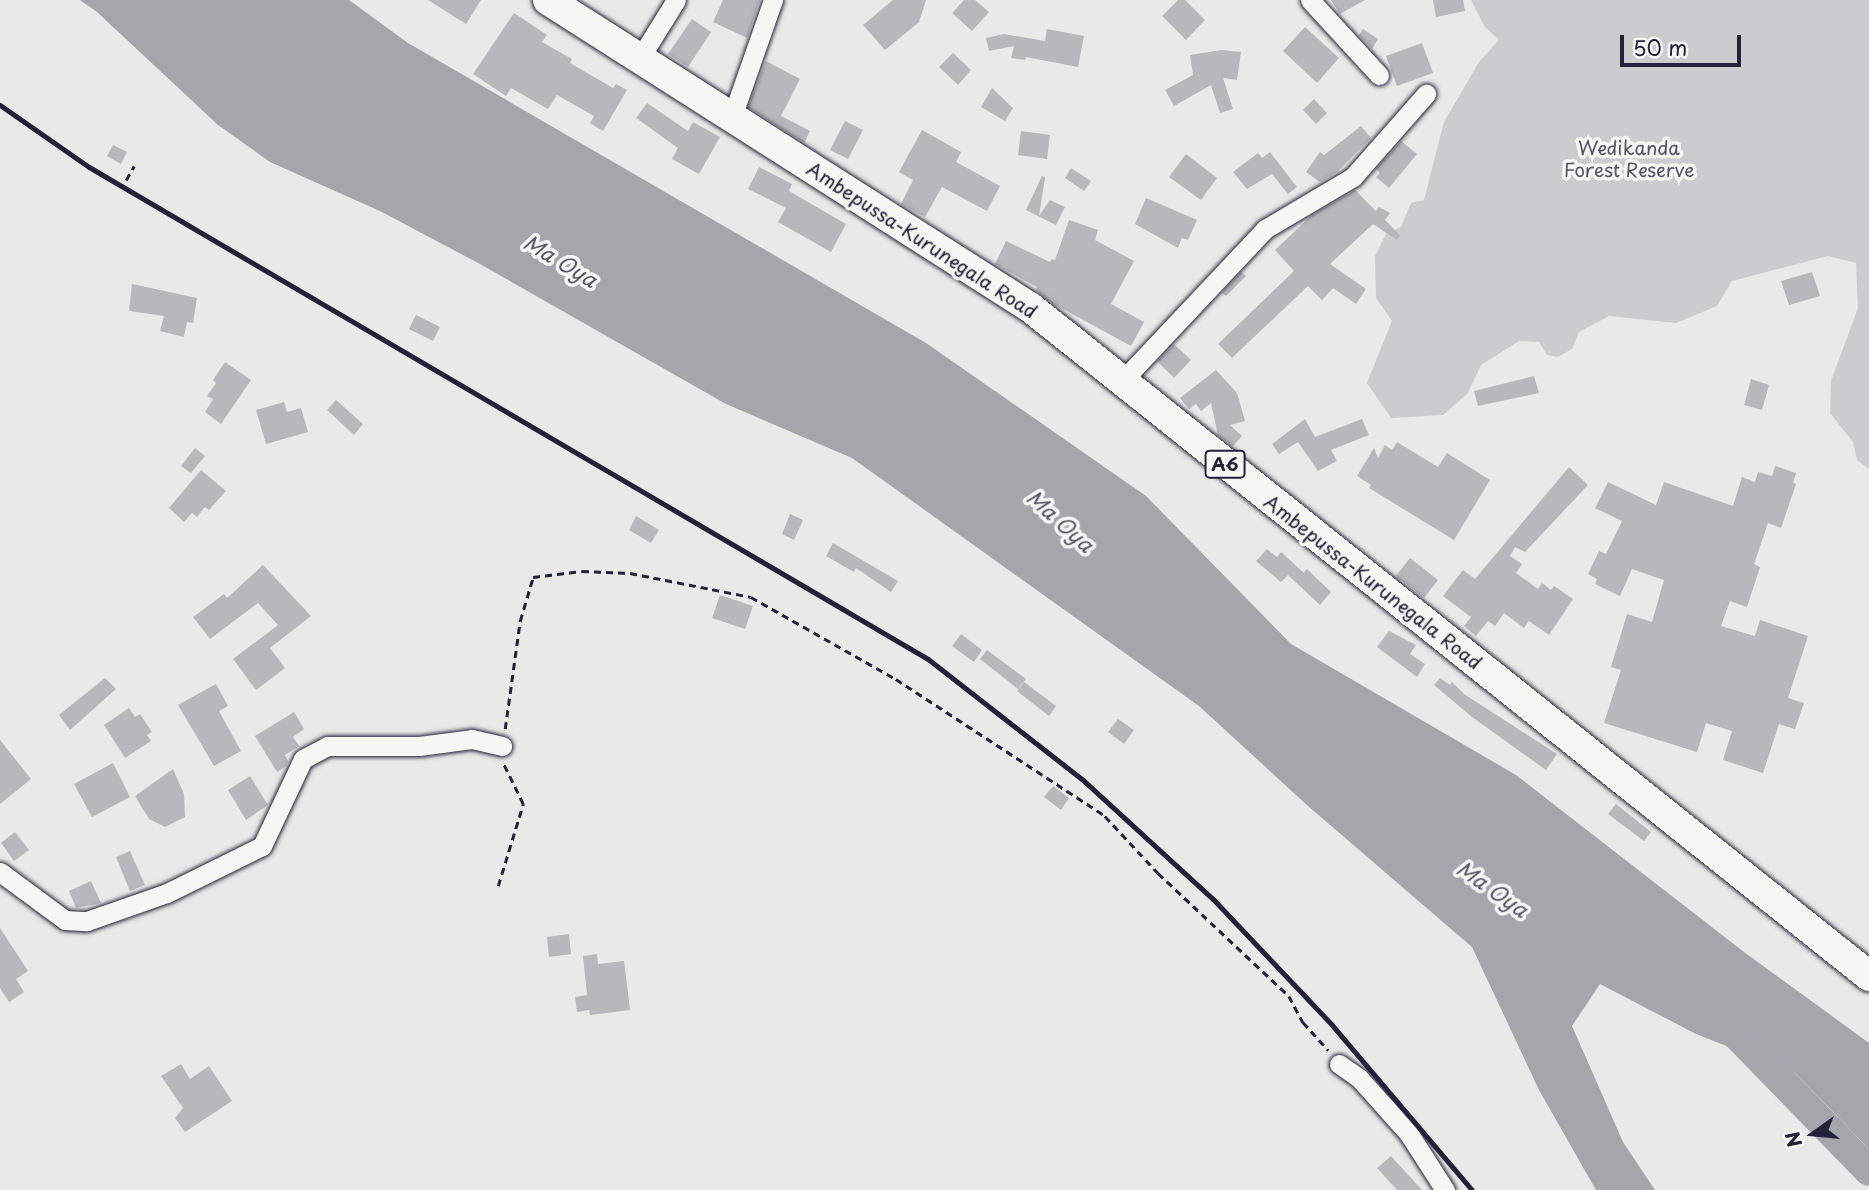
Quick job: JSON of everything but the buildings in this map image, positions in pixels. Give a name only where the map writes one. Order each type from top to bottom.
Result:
[{"type":"highway","name":"Ambepussa-Kurunegala Road","points":[[548,0],[1031,308],[1869,976]]},
{"type":"street","points":[[640,58],[676,0]]},
{"type":"street","points":[[732,117],[773,0]]},
{"type":"street","points":[[1310,0],[1379,75]]},
{"type":"street","points":[[1121,382],[1265,229],[1353,177],[1426,94]]},
{"type":"street","points":[[0,872],[65,920],[87,920],[167,892],[262,846],[303,759],[327,746],[419,746],[472,739],[502,746]]},
{"type":"street","points":[[1339,1064],[1359,1078],[1409,1134],[1445,1190]]},
{"type":"path","points":[[126,180],[134,166]]},
{"type":"path","points":[[498,886],[523,804],[500,757],[520,621],[533,578],[582,571],[630,573],[751,597],[896,679],[1105,816],[1157,873],[1289,996],[1303,1022],[1339,1064]]},
{"type":"green space","name":"Wedikanda Forest Reserve","points":[[1471,0],[1869,0],[1869,469],[1857,460],[1853,442],[1830,413],[1831,381],[1858,308],[1856,263],[1828,256],[1732,281],[1717,306],[1676,323],[1609,316],[1579,332],[1572,349],[1558,357],[1547,355],[1539,342],[1519,341],[1481,365],[1468,393],[1443,415],[1391,418],[1367,383],[1392,321],[1376,298],[1375,256],[1386,234],[1401,227],[1411,203],[1424,200],[1444,122],[1479,62],[1499,40],[1485,27]]},
{"type":"water","points":[[80,0],[349,0],[408,43],[926,343],[1146,496],[1291,644],[1516,775],[1744,952],[1869,1043],[1869,1149],[1795,1073],[1696,1034],[1600,984],[1572,1026],[1623,1142],[1655,1190],[1596,1190],[1539,1090],[1472,947],[1308,806],[1199,706],[852,458],[726,404],[480,264],[380,211],[270,162],[218,125],[97,12]]},
{"type":"waterway","name":"Ma Oya","points":[[1733,1031],[1869,1171]]},
{"type":"railway","points":[[0,105],[89,167],[928,659],[1083,780],[1213,899],[1332,1025],[1472,1190]]}]
